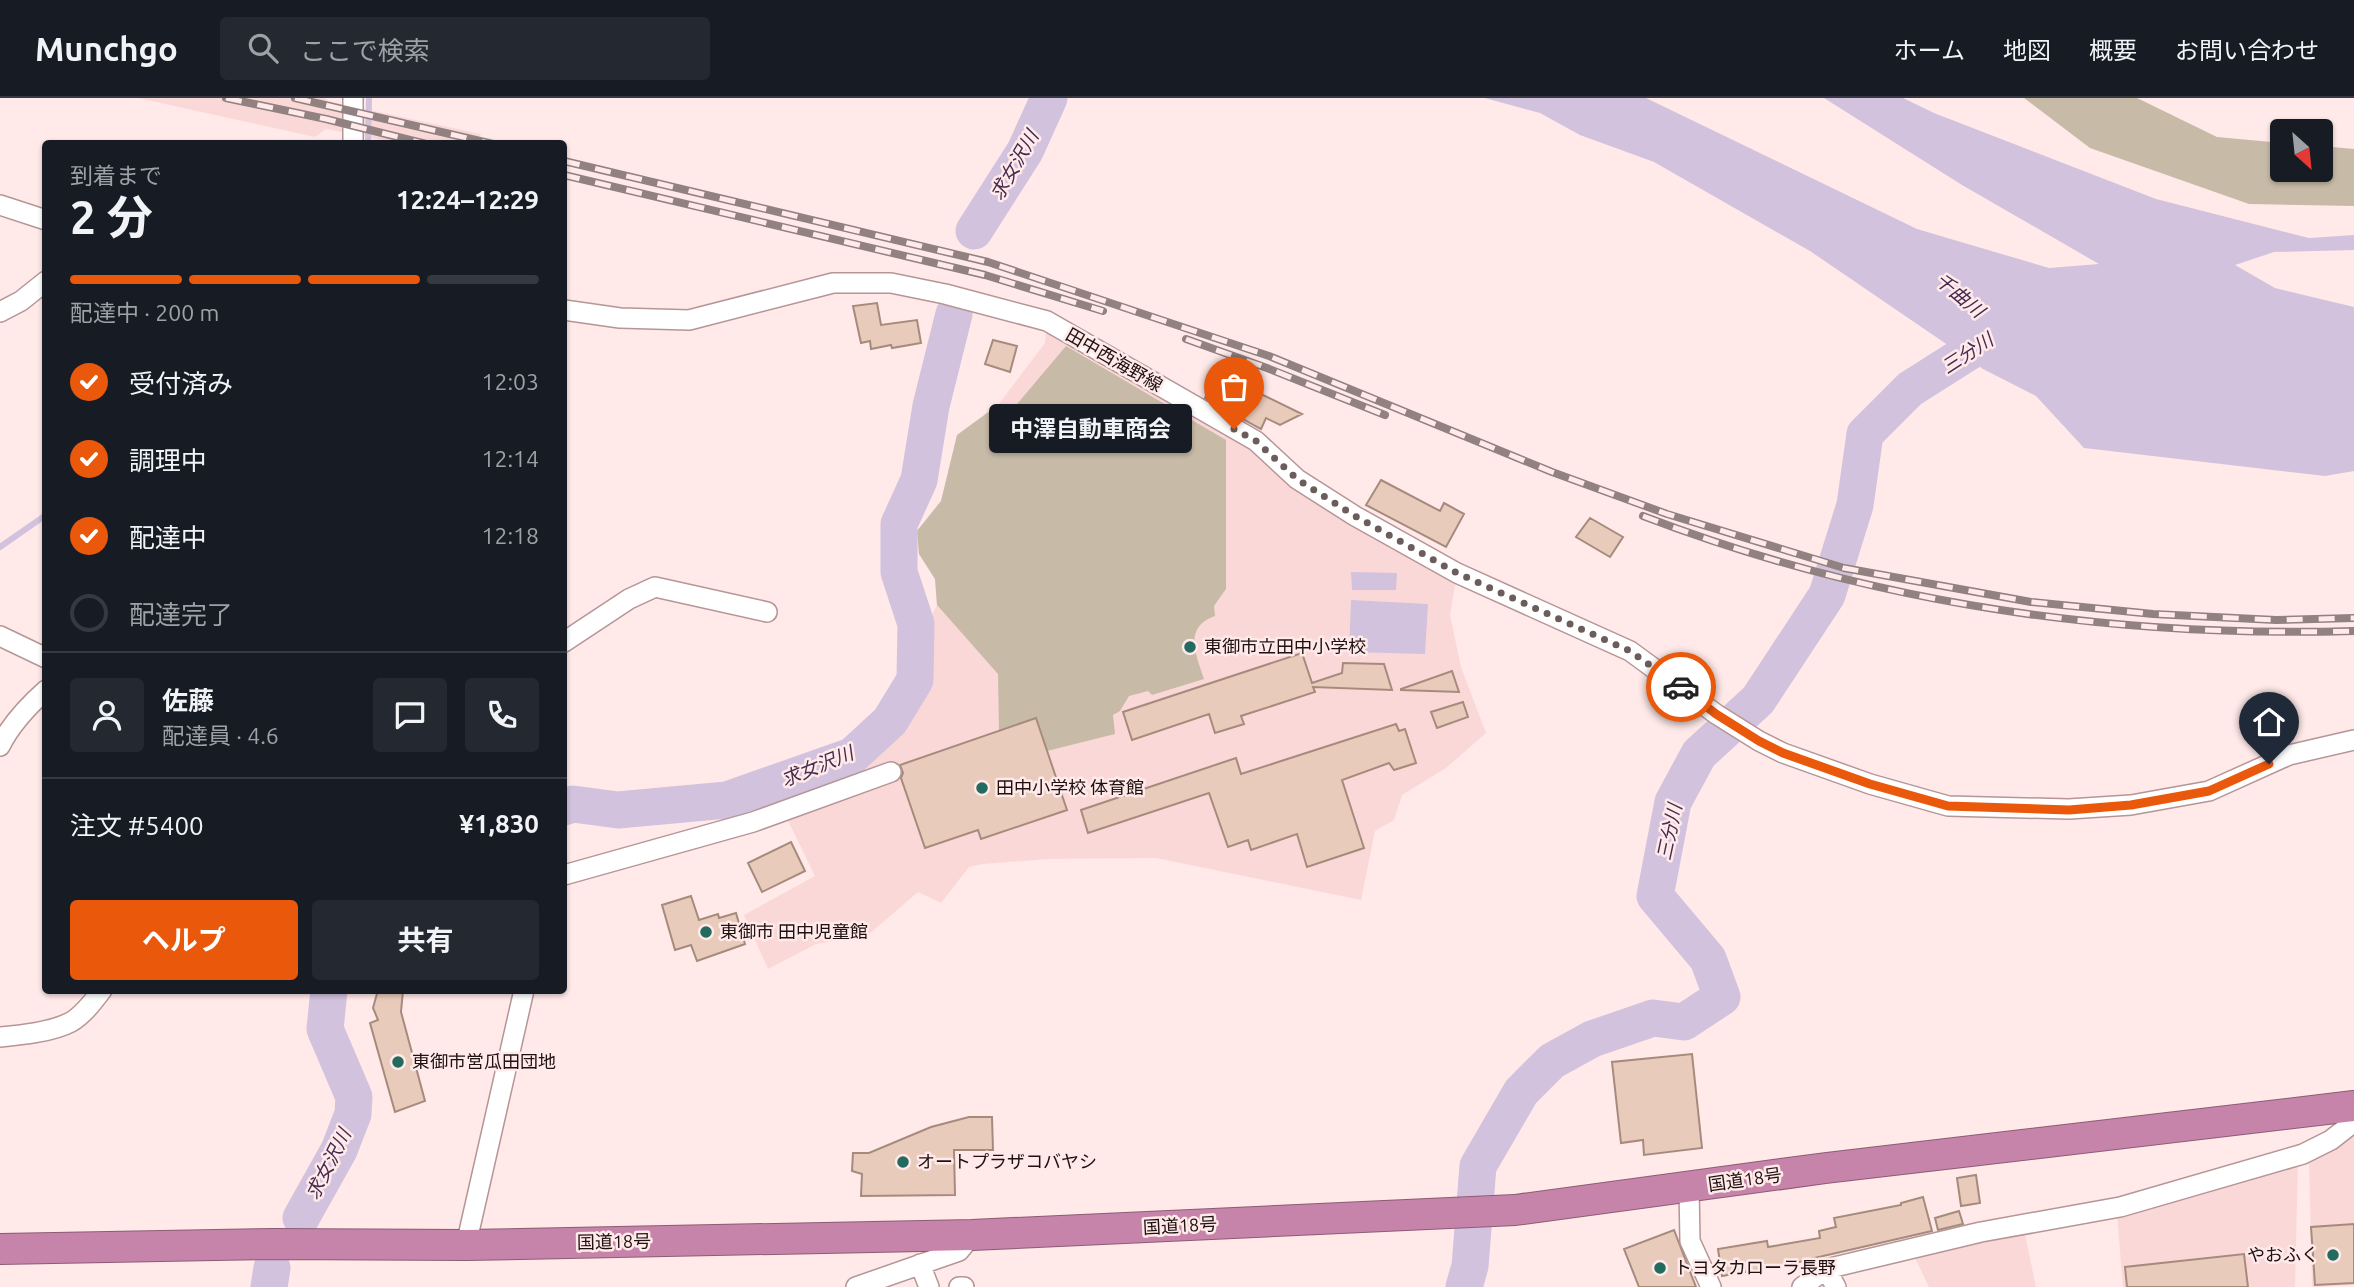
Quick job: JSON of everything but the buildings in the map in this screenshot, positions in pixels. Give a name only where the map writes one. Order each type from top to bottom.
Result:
[{"type":"highway","name":"国道18号","points":[[0,1249],[274,1244],[466,1245],[972,1235],[1515,1210],[1840,1166],[2354,1106]]},
{"type":"street","points":[[353,98],[353,140]]},
{"type":"street","points":[[0,205],[42,219]]},
{"type":"street","name":"田中西海野線","points":[[567,310],[620,317],[689,320],[833,283],[891,283],[1047,321],[1256,441],[1297,479],[1355,516],[1457,573],[1630,651],[1716,714],[1759,741],[1783,753],[1846,776],[1948,806],[2069,810],[2131,805],[2209,791],[2289,755],[2354,740]]},
{"type":"street","points":[[0,312],[21,301],[42,284]]},
{"type":"street","points":[[567,640],[629,599],[654,587],[767,612]]},
{"type":"street","points":[[0,636],[42,656]]},
{"type":"street","points":[[0,746],[29,705],[42,694]]},
{"type":"street","points":[[567,874],[752,822],[891,772]]},
{"type":"street","points":[[0,1037],[27,1034],[70,1022],[86,1010],[99,994]]},
{"type":"street","points":[[466,1245],[523,994]]},
{"type":"street","points":[[1802,1287],[1826,1269],[1981,1232],[2120,1207],[2303,1154],[2331,1140],[2354,1122]]},
{"type":"street","points":[[1689,1188],[1690,1241],[1711,1287]]},
{"type":"street","points":[[856,1287],[959,1251],[972,1235]]},
{"type":"street","points":[[920,1264],[929,1287]]},
{"type":"street","points":[[1826,1269],[1836,1287]]},
{"type":"shaded area","points":[[138,98],[325,98],[328,101],[481,134],[479,140],[382,140],[326,129],[315,137]]},
{"type":"shaded area","points":[[2024,98],[2137,98],[2217,137],[2270,142],[2270,182],[2333,182],[2333,147],[2354,149],[2354,206],[2249,204],[2090,148]]},
{"type":"shaded area","name":"東御市立田中小学校","points":[[1047,321],[1457,573],[1450,615],[1461,667],[1486,733],[1446,768],[1402,795],[1394,820],[1375,831],[1361,900],[1156,858],[1049,859],[983,864],[969,867],[941,903],[918,892],[868,935],[816,944],[768,969],[744,915],[815,876],[777,798],[856,769],[894,736],[919,695],[926,626],[937,605],[935,579],[919,554],[917,531],[941,501],[957,435],[998,405],[1045,343]]},
{"type":"shaded area","points":[[1066,346],[1226,440],[1226,589],[1214,606],[1215,616],[1205,621],[1195,634],[1194,643],[1204,679],[1152,695],[1148,691],[1129,696],[1120,711],[1113,715],[1115,734],[1047,751],[999,731],[998,674],[937,605],[935,579],[919,554],[917,531],[941,501],[957,435],[998,405],[1012,410]]},
{"type":"shaded area","points":[[2354,1133],[2354,1285],[2312,1287],[2309,1158]]},
{"type":"shaded area","points":[[2298,1162],[2295,1287],[2123,1287],[2117,1215]]},
{"type":"shaded area","points":[[2024,1230],[2036,1287],[1929,1287],[1915,1258]]},
{"type":"water","name":"千曲川","points":[[1485,98],[1646,98],[1917,229],[2049,268],[2099,264],[1962,185],[1824,98],[1903,98],[1934,113],[2156,199],[2309,238],[2354,235],[2354,250],[2274,252],[2235,265],[2275,288],[2354,307],[2354,471],[2325,476],[2084,448],[2036,396],[1983,369],[1810,251],[1654,162],[1580,135],[1540,113]]},
{"type":"water","points":[[1351,572],[1397,573],[1396,590],[1352,590]]},
{"type":"water","points":[[1351,600],[1428,604],[1425,654],[1349,652]]},
{"type":"waterway","points":[[368,140],[369,98]]},
{"type":"waterway","name":"求女沢川","points":[[974,231],[1025,151],[1049,98]]},
{"type":"waterway","name":"求女沢川","points":[[567,806],[573,804],[618,810],[727,800],[852,756],[890,721],[915,680],[916,624],[899,572],[899,524],[919,480],[931,406],[954,314]]},
{"type":"waterway","name":"三分川","points":[[1464,1287],[1470,1266],[1478,1166],[1521,1092],[1552,1061],[1592,1039],[1653,1018],[1684,1022],[1722,997],[1708,959],[1655,896],[1673,802],[1699,754],[1758,700],[1827,595],[1855,505],[1865,434],[1910,389],[2000,332]]},
{"type":"waterway","points":[[0,547],[42,518]]},
{"type":"waterway","name":"求女沢川","points":[[301,1218],[339,1150],[353,1114],[354,1097],[325,1029],[329,994]]},
{"type":"waterway","name":"求女沢川","points":[[269,1287],[272,1268]]},
{"type":"railway","points":[[226,98],[410,140]]},
{"type":"railway","points":[[295,98],[476,140]]},
{"type":"railway","points":[[567,162],[988,262],[1269,356],[1552,472],[1667,514],[1844,568],[2031,602],[2153,614],[2276,620],[2354,618]]},
{"type":"railway","points":[[567,176],[985,275],[1103,311]]},
{"type":"railway","points":[[1186,339],[1385,415]]},
{"type":"railway","points":[[1643,516],[1816,572],[1993,609],[2082,621],[2172,628],[2263,632],[2354,631]]},
{"type":"way so far","points":[[1234,429],[1256,441],[1297,479],[1355,516],[1457,573],[1630,651],[1681,687]]},
{"type":"place","name":"中澤自動車商会","points":[[1234,429]]},
{"type":"place","name":"東御市立田中小学校","points":[[1190,647]]},
{"type":"place","name":"田中小学校 体育館","points":[[982,788]]},
{"type":"place","name":"東御市 田中児童館","points":[[706,932]]},
{"type":"place","name":"東御市営瓜田団地","points":[[398,1062]]},
{"type":"place","name":"オートプラザコバヤシ","points":[[903,1162]]},
{"type":"place","name":"やおふく","points":[[2333,1255]]},
{"type":"place","name":"トヨタカローラ長野","points":[[1660,1268]]},
{"type":"route","points":[[1681,687],[1716,714],[1783,753],[1870,784],[1948,806],[2069,810],[2131,805],[2209,791],[2269,764]]}]
